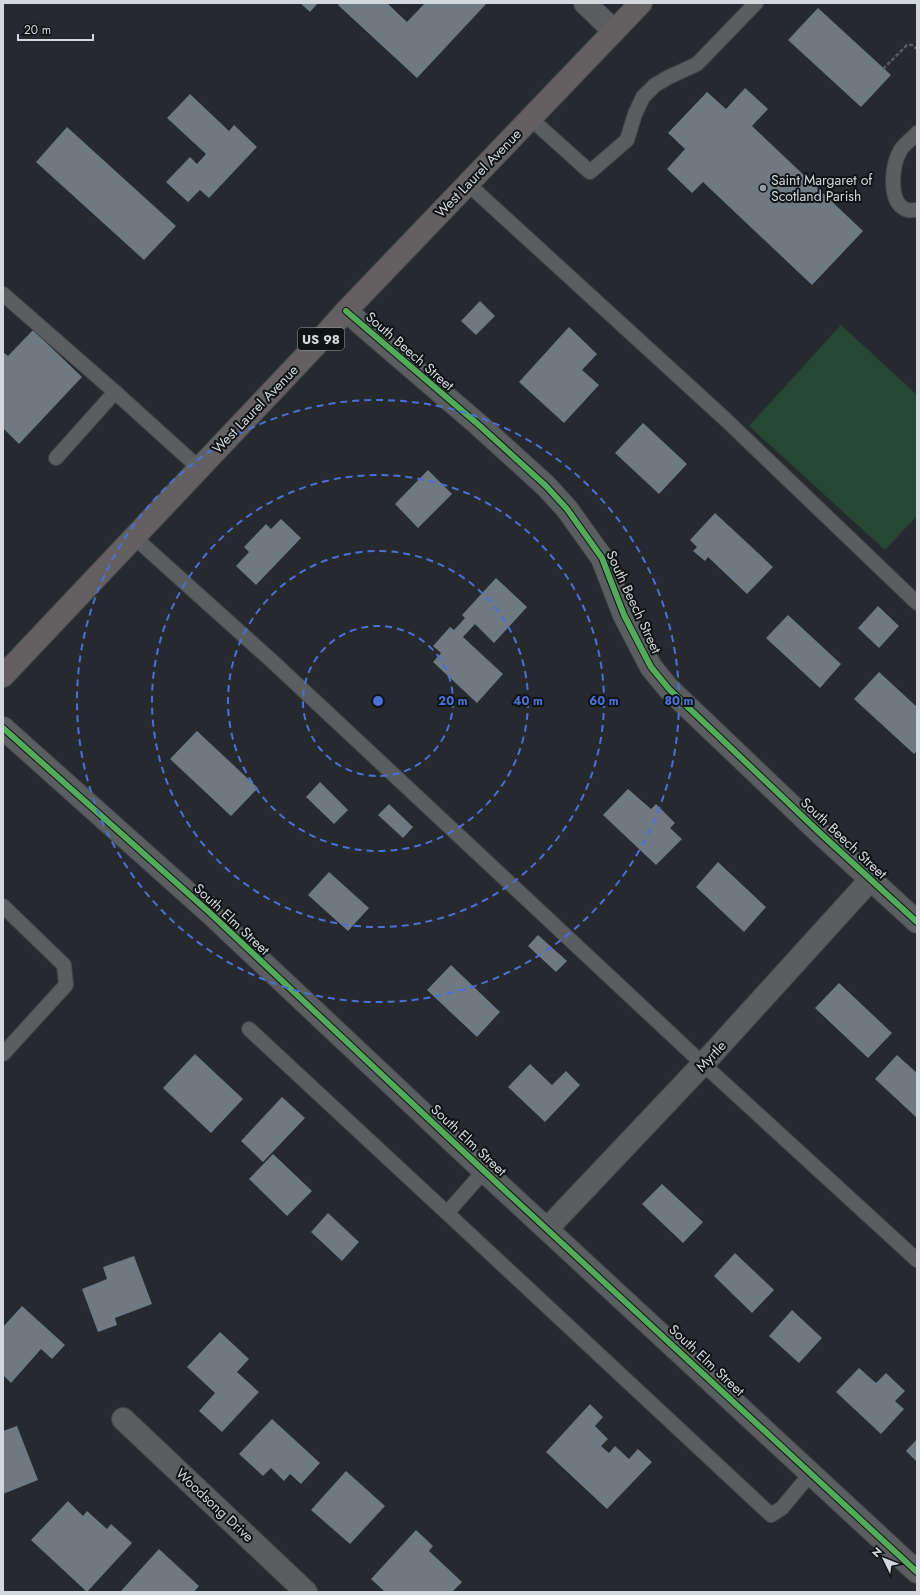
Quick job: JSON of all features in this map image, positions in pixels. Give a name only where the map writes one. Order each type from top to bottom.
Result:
[{"type":"main road","name":"West Laurel Avenue","points":[[3,676],[314,347],[346,311],[641,3]]},
{"type":"street","points":[[584,3],[614,31]]},
{"type":"street","name":"South Beech Street","points":[[346,311],[480,426],[546,486],[567,509],[602,558],[624,615],[651,667],[675,695],[917,922]]},
{"type":"street","name":"South Elm Street","points":[[3,728],[209,912],[484,1171],[917,1572]]},
{"type":"street","name":"Myrtle","points":[[547,1228],[703,1064],[871,879]]},
{"type":"street","name":"Woodsong Drive","points":[[122,1419],[306,1592]]},
{"type":"lane","points":[[530,118],[590,172],[627,140],[635,114],[643,97],[651,89],[669,77],[697,64],[756,3]]},
{"type":"lane","points":[[917,133],[900,151],[894,168],[893,187],[896,200],[900,205],[905,209],[917,210]]},
{"type":"lane","points":[[468,184],[725,419],[917,603]]},
{"type":"lane","points":[[3,294],[199,468]]},
{"type":"lane","points":[[56,458],[115,392]]},
{"type":"lane","points":[[134,537],[272,661],[703,1064],[917,1260]]},
{"type":"lane","points":[[3,906],[64,965],[66,985],[3,1054]]},
{"type":"lane","points":[[249,1029],[771,1515],[782,1508],[811,1473]]},
{"type":"lane","points":[[447,1213],[484,1171]]},
{"type":"path","points":[[883,68],[906,45],[912,45],[917,50]]},
{"type":"green space","points":[[841,325],[917,395],[917,516],[885,550],[749,426]]},
{"type":"building","points":[[300,3],[318,3],[310,12]]},
{"type":"building","points":[[340,3],[387,3],[407,22],[425,3],[487,3],[417,78],[338,5]]},
{"type":"building","points":[[818,8],[891,75],[861,107],[788,40]]},
{"type":"building","name":"Saint Margaret of Scotland Parish","points":[[745,88],[768,109],[752,126],[863,231],[812,285],[703,182],[692,193],[667,169],[685,149],[668,133],[707,92],[726,109]]},
{"type":"building","points":[[190,94],[229,131],[234,125],[257,147],[209,198],[200,190],[188,202],[166,182],[190,157],[197,164],[206,154],[167,118]]},
{"type":"building","points":[[67,127],[176,226],[144,260],[36,162]]},
{"type":"building","points":[[480,301],[495,316],[476,335],[461,321]]},
{"type":"building","points":[[569,327],[597,354],[582,370],[599,385],[564,423],[519,382]]},
{"type":"building","points":[[33,330],[82,377],[19,444],[3,428],[3,352],[8,356]]},
{"type":"building","points":[[643,423],[687,464],[659,494],[615,453]]},
{"type":"building","points":[[428,470],[452,494],[418,528],[395,504]]},
{"type":"building","points":[[715,513],[773,567],[747,594],[708,557],[705,561],[693,551],[697,547],[690,540]]},
{"type":"building","points":[[281,519],[301,538],[256,585],[236,566],[249,552],[244,547],[266,524],[271,529]]},
{"type":"building","points":[[496,578],[527,607],[494,643],[475,624],[463,637],[503,674],[477,703],[433,662],[441,653],[433,646],[450,627],[454,630],[465,618],[462,615]]},
{"type":"building","points":[[878,606],[899,626],[879,648],[858,628]]},
{"type":"building","points":[[788,615],[841,664],[820,688],[766,638]]},
{"type":"building","points":[[879,672],[917,707],[917,751],[914,754],[854,699]]},
{"type":"building","points":[[197,731],[258,788],[231,816],[170,759]]},
{"type":"building","points":[[320,782],[348,810],[334,824],[306,797]]},
{"type":"building","points":[[628,789],[651,809],[656,804],[675,823],[670,828],[682,839],[656,865],[603,815]]},
{"type":"building","points":[[389,804],[413,827],[403,838],[378,815]]},
{"type":"building","points":[[718,862],[766,907],[744,932],[696,887]]},
{"type":"building","points":[[329,872],[369,908],[348,931],[308,895]]},
{"type":"building","points":[[538,935],[567,961],[556,972],[528,946]]},
{"type":"building","points":[[451,965],[500,1012],[477,1037],[427,990]]},
{"type":"building","points":[[839,983],[892,1033],[868,1058],[815,1008]]},
{"type":"building","points":[[195,1054],[243,1099],[211,1133],[163,1088]]},
{"type":"building","points":[[897,1055],[917,1073],[917,1118],[875,1079]]},
{"type":"building","points":[[530,1064],[552,1085],[566,1071],[580,1085],[545,1122],[508,1087]]},
{"type":"building","points":[[282,1097],[305,1118],[263,1162],[241,1141]]},
{"type":"building","points":[[273,1154],[312,1191],[287,1216],[249,1179]]},
{"type":"building","points":[[662,1184],[703,1222],[683,1243],[642,1204]]},
{"type":"building","points":[[328,1213],[359,1242],[342,1261],[311,1232]]},
{"type":"building","points":[[735,1253],[774,1290],[752,1313],[714,1276]]},
{"type":"building","points":[[134,1256],[152,1304],[115,1318],[117,1325],[98,1332],[82,1289],[107,1279],[103,1267]]},
{"type":"building","points":[[22,1306],[65,1345],[52,1359],[41,1349],[11,1383],[3,1375],[3,1327]]},
{"type":"building","points":[[792,1310],[822,1338],[799,1363],[769,1336]]},
{"type":"building","points":[[220,1332],[249,1359],[237,1372],[259,1392],[222,1432],[199,1411],[215,1393],[187,1367]]},
{"type":"building","points":[[859,1368],[876,1383],[886,1373],[905,1391],[895,1401],[904,1409],[881,1434],[836,1392]]},
{"type":"building","points":[[590,1404],[603,1417],[595,1426],[608,1439],[601,1446],[609,1453],[615,1446],[629,1459],[638,1449],[652,1462],[607,1509],[546,1452]]},
{"type":"building","points":[[272,1419],[320,1463],[301,1484],[290,1474],[284,1481],[271,1468],[263,1476],[239,1454]]},
{"type":"building","points":[[17,1426],[38,1480],[3,1494],[3,1431]]},
{"type":"building","points":[[917,1439],[917,1462],[906,1451]]},
{"type":"building","points":[[346,1471],[385,1506],[350,1544],[311,1510]]},
{"type":"building","points":[[68,1501],[83,1516],[87,1511],[107,1529],[111,1524],[132,1543],[87,1592],[31,1540]]},
{"type":"building","points":[[416,1530],[433,1546],[429,1551],[462,1582],[452,1592],[385,1592],[371,1579]]},
{"type":"building","points":[[159,1549],[199,1586],[194,1592],[120,1592]]},
{"type":"cycle path","points":[[346,311],[480,426],[546,486],[567,509],[602,558],[624,615],[651,667],[669,689],[820,833],[917,922]]},
{"type":"cycle path","points":[[3,728],[209,912],[484,1171],[917,1572]]},
{"type":"place","name":"Saint Margaret of Scotland Parish","points":[[763,188]]}]
